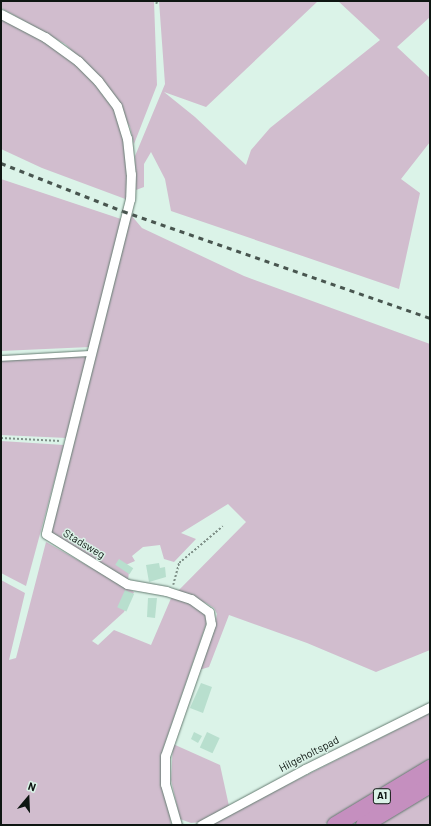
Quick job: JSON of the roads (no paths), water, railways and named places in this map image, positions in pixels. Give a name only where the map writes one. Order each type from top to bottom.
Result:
[{"type":"highway","name":"A1","points":[[335,825],[430,768]]},
{"type":"highway","name":"A1","points":[[364,825],[430,785]]},
{"type":"street","name":"Stadsweg","points":[[1,14],[31,29],[61,48],[111,95],[123,120],[130,158],[130,199],[128,213],[46,528],[49,538],[127,584],[171,593],[204,607],[212,618],[165,756],[165,784],[178,825]]},
{"type":"street","name":"Hilgeholtspad","points":[[201,825],[430,707]]},
{"type":"lane","points":[[1,358],[91,353]]},
{"type":"railway","points":[[1,163],[123,211],[430,318]]}]
